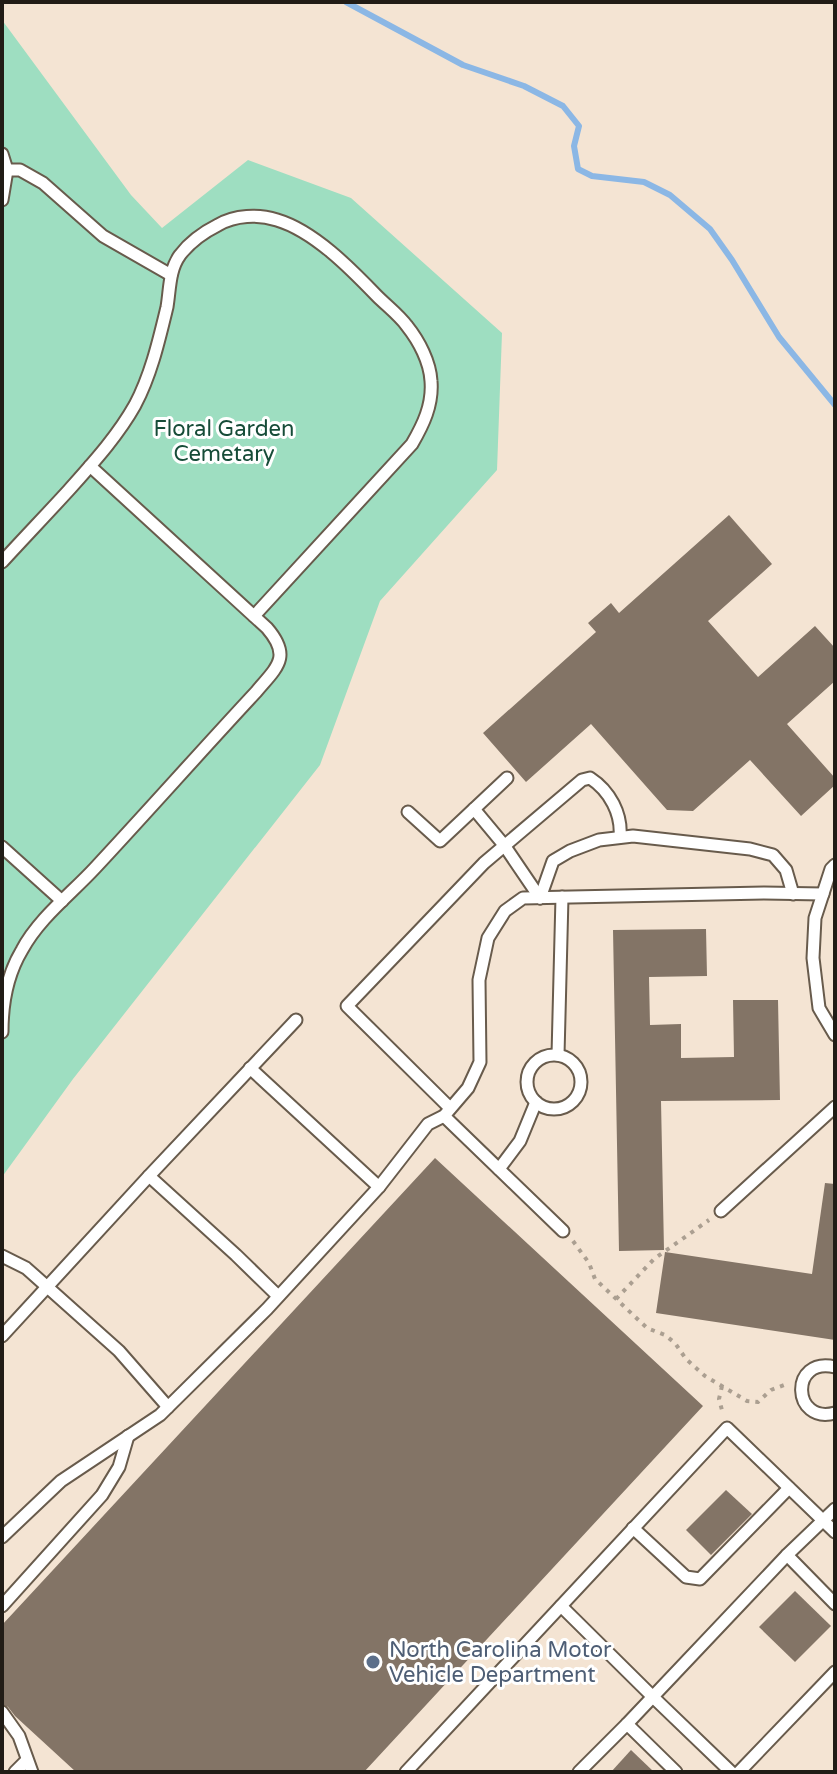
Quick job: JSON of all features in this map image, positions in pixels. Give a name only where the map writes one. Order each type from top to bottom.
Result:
[{"type":"lane","points":[[2,154],[7,170],[2,200]]},
{"type":"lane","points":[[7,170],[20,170],[43,183],[103,236],[171,275]]},
{"type":"lane","points":[[2,562],[8,548],[90,466],[135,403],[155,354],[168,303],[171,275],[178,256],[193,240],[221,223],[247,215],[277,220],[302,232],[342,260],[406,325],[426,360],[431,381],[430,400],[425,421],[412,444],[254,616]]},
{"type":"lane","points":[[2,1032],[2,1007],[10,976],[22,949],[44,920],[278,666],[280,655],[278,641],[254,616],[90,466]]},
{"type":"lane","points":[[408,812],[440,841],[507,778]]},
{"type":"lane","points":[[563,1231],[499,1169],[347,1006],[484,863],[582,780],[590,778],[599,784],[615,805],[621,826],[620,837]]},
{"type":"lane","points":[[474,809],[504,845],[540,898]]},
{"type":"lane","points":[[540,898],[553,861],[599,840],[633,836],[750,849],[773,855],[786,870],[793,894]]},
{"type":"lane","points":[[2,847],[62,901]]},
{"type":"lane","points":[[835,865],[815,918],[813,958],[819,1008],[835,1035]]},
{"type":"lane","points":[[2,1537],[61,1481],[160,1415],[278,1296],[379,1187],[428,1124],[447,1112],[468,1088],[480,1062],[479,980],[488,938],[505,911],[523,898],[823,894]]},
{"type":"lane","points":[[558,1055],[562,897]]},
{"type":"lane","points":[[2,1336],[296,1020]]},
{"type":"lane","points":[[549,1055],[558,1055],[574,1063],[579,1071],[580,1089],[576,1098],[562,1108],[553,1109],[536,1102],[527,1088],[529,1070],[534,1063],[549,1055]]},
{"type":"lane","points":[[250,1068],[379,1187]]},
{"type":"lane","points":[[499,1169],[520,1141],[536,1102]]},
{"type":"lane","points":[[721,1211],[835,1107]]},
{"type":"lane","points":[[149,1176],[278,1296]]},
{"type":"lane","points":[[2,1256],[26,1268],[119,1351],[168,1407]]},
{"type":"lane","points":[[835,1367],[825,1365],[809,1371],[801,1385],[803,1401],[808,1407],[822,1415],[835,1413]]},
{"type":"lane","points":[[406,1772],[727,1428],[835,1532]]},
{"type":"lane","points":[[2,1606],[102,1495],[119,1467],[128,1436]]},
{"type":"lane","points":[[633,1528],[686,1577],[700,1579],[789,1488]]},
{"type":"lane","points":[[579,1772],[835,1509]]},
{"type":"lane","points":[[787,1555],[835,1604]]},
{"type":"lane","points":[[561,1606],[731,1772]]},
{"type":"lane","points":[[739,1772],[835,1672]]},
{"type":"lane","points":[[2,1712],[19,1736],[30,1766],[15,1772]]},
{"type":"lane","points":[[627,1724],[676,1772]]},
{"type":"path","points":[[616,1299],[654,1259],[721,1211]]},
{"type":"path","points":[[563,1231],[589,1263],[595,1279],[647,1328],[675,1343],[686,1359],[705,1376],[747,1401],[758,1402],[771,1390],[786,1384],[801,1385]]},
{"type":"path","points":[[722,1386],[719,1399],[727,1428]]},
{"type":"green space","name":"Floral Garden Cemetary","points":[[2,20],[131,195],[162,228],[248,160],[351,198],[502,333],[497,470],[380,601],[320,765],[73,1079],[2,1177]]},
{"type":"building","points":[[729,515],[772,564],[708,621],[758,677],[815,626],[835,648],[835,681],[787,724],[835,778],[835,785],[801,816],[750,760],[693,811],[667,810],[591,724],[526,782],[483,733],[596,632],[588,623],[611,603],[619,613]]},
{"type":"building","points":[[706,929],[707,976],[649,977],[650,1025],[681,1024],[681,1058],[734,1057],[733,1000],[778,1000],[780,1100],[661,1101],[664,1250],[619,1251],[613,930]]},
{"type":"building","points":[[435,1158],[703,1406],[364,1772],[76,1772],[2,1704],[2,1625]]},
{"type":"building","points":[[825,1183],[835,1184],[835,1340],[656,1313],[665,1252],[812,1274]]},
{"type":"building","points":[[726,1490],[752,1514],[711,1555],[686,1530]]},
{"type":"building","points":[[795,1591],[831,1626],[795,1662],[759,1627]]},
{"type":"building","points":[[631,1750],[654,1772],[611,1772]]},
{"type":"waterway","points":[[346,2],[463,65],[524,86],[563,106],[579,126],[574,146],[578,169],[592,176],[644,182],[670,195],[710,229],[779,337],[835,405]]},
{"type":"place","name":"North Carolina Motor Vehicle Department","points":[[373,1662]]}]
